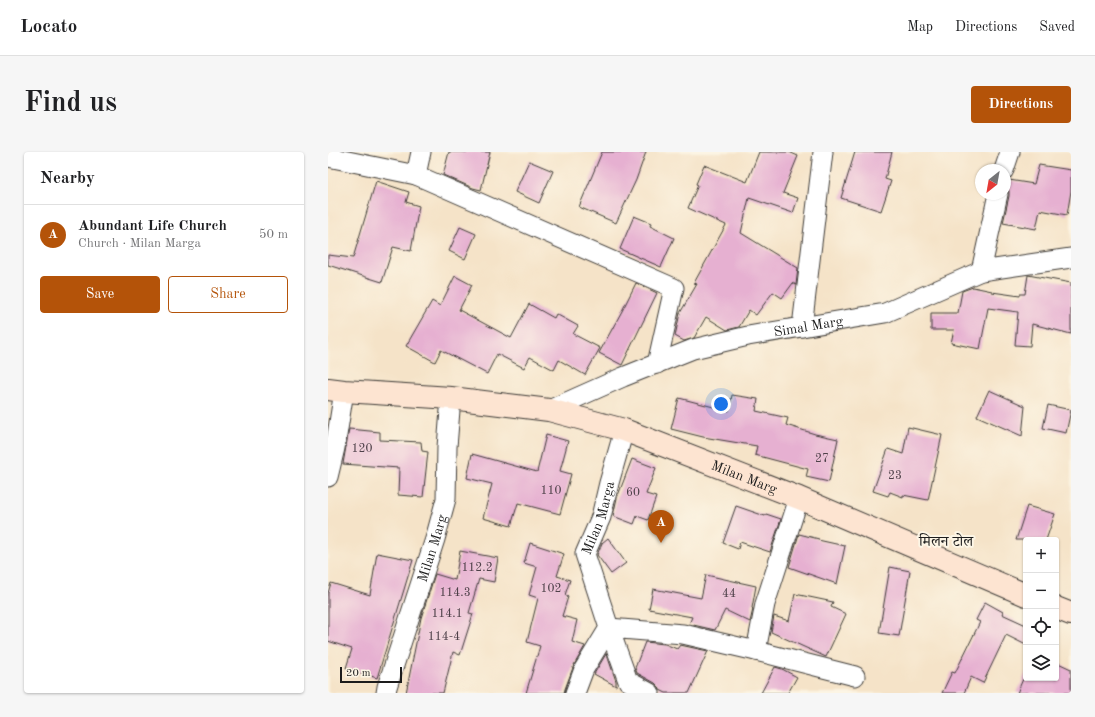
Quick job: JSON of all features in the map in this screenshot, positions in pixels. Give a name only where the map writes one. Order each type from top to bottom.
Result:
[{"type":"main road","name":"Milan Marg","points":[[336,390],[451,398],[548,410],[624,430],[799,498],[1023,594]]},
{"type":"main road","points":[[1058,609],[1071,614]]},
{"type":"street","points":[[416,175],[421,152]]},
{"type":"street","points":[[802,327],[823,152]]},
{"type":"street","points":[[1006,164],[1010,152]]},
{"type":"street","points":[[328,157],[416,175],[674,288],[657,364]]},
{"type":"street","points":[[981,270],[997,200]]},
{"type":"street","name":"Simal Marg","points":[[548,410],[623,377],[693,349],[748,336],[884,313],[981,270],[1071,258]]},
{"type":"street","points":[[328,477],[334,448],[336,390]]},
{"type":"street","name":"Milan Marg","points":[[386,693],[435,539],[446,499],[447,447],[451,398]]},
{"type":"street","name":"Milan Marga","points":[[624,430],[608,483],[601,517],[585,554],[628,681],[650,693]]},
{"type":"street","points":[[756,651],[765,604],[799,498]]},
{"type":"street","points":[[575,693],[584,669],[609,628],[683,634],[855,676]]},
{"type":"building","points":[[449,152],[490,152],[481,190],[443,175]]},
{"type":"building","points":[[602,152],[646,152],[636,180],[616,223],[579,207]]},
{"type":"building","points":[[759,152],[789,152],[798,156],[783,193],[798,198],[793,213],[749,198],[741,233],[798,268],[796,285],[793,283],[782,298],[773,292],[756,315],[749,310],[739,327],[727,330],[706,317],[694,338],[684,341],[675,336],[680,313],[697,284],[694,283],[726,225],[688,208],[698,185],[696,184],[704,165],[747,182]]},
{"type":"building","points":[[855,152],[892,152],[885,179],[891,181],[881,211],[841,198]]},
{"type":"building","points":[[529,161],[553,171],[539,203],[515,192]]},
{"type":"building","points":[[1039,165],[1071,170],[1071,191],[1067,215],[1040,210],[1036,229],[1003,223],[1008,200],[1011,200],[1011,180],[1034,184]]},
{"type":"building","points":[[376,181],[409,192],[406,202],[419,206],[411,251],[393,247],[382,282],[328,265],[328,255],[353,258]]},
{"type":"building","points":[[634,216],[651,223],[650,226],[674,238],[661,267],[620,249]]},
{"type":"building","points":[[460,227],[476,234],[465,259],[449,251]]},
{"type":"building","points":[[1028,275],[1071,283],[1071,334],[1032,324],[1030,346],[1015,345],[1018,312],[988,308],[980,349],[951,343],[954,330],[931,330],[931,313],[958,313],[962,291],[973,287],[992,292],[1020,296],[1020,294],[1025,294]]},
{"type":"building","points":[[455,276],[472,285],[459,310],[511,338],[529,304],[554,318],[556,314],[578,326],[573,334],[600,348],[585,375],[559,360],[554,370],[530,357],[524,368],[497,354],[487,374],[441,350],[435,362],[406,346],[432,301],[440,306]]},
{"type":"building","points":[[636,283],[657,293],[622,365],[599,353]]},
{"type":"building","points":[[989,390],[1025,406],[1022,436],[977,416]]},
{"type":"building","points":[[732,395],[758,399],[756,411],[788,418],[786,425],[838,439],[829,482],[806,477],[808,469],[755,455],[757,446],[703,437],[671,429],[679,398],[729,411]]},
{"type":"building","points":[[1048,405],[1071,410],[1066,433],[1043,428]]},
{"type":"building","points":[[908,427],[942,435],[928,500],[903,495],[903,497],[890,492],[888,496],[873,491],[888,449],[903,454]]},
{"type":"building","points":[[349,429],[380,432],[380,440],[421,442],[422,451],[428,452],[423,497],[398,495],[399,468],[343,464]]},
{"type":"building","points":[[546,435],[568,441],[560,471],[571,474],[560,514],[518,503],[511,526],[483,518],[492,484],[467,478],[472,454],[537,472]]},
{"type":"building","points":[[632,459],[656,468],[646,494],[656,497],[648,520],[637,516],[634,524],[613,516],[617,498]]},
{"type":"building","points":[[736,506],[765,516],[766,514],[781,519],[770,552],[740,542],[738,549],[723,543]]},
{"type":"building","points":[[1027,506],[1055,514],[1047,537],[1023,537],[1023,540],[1016,540]]},
{"type":"building","points":[[799,534],[845,546],[837,584],[789,567]]},
{"type":"building","points":[[608,538],[626,563],[611,574],[597,555],[602,543]]},
{"type":"building","points":[[530,543],[564,554],[557,576],[570,580],[565,595],[568,597],[562,616],[577,620],[572,642],[585,646],[574,665],[564,693],[526,693],[540,646],[527,642],[538,598],[529,595],[537,567],[524,563]]},
{"type":"building","points":[[460,551],[498,558],[494,582],[479,579],[469,613],[473,614],[460,655],[453,652],[443,693],[406,693],[421,618],[435,574],[455,580]]},
{"type":"building","points":[[377,553],[413,560],[377,678],[346,668],[352,649],[328,641],[328,593],[331,583],[370,595]]},
{"type":"building","points":[[890,567],[910,571],[899,636],[879,633]]},
{"type":"building","points":[[706,575],[756,586],[750,622],[725,610],[715,630],[689,624],[692,617],[649,609],[653,589],[701,598]]},
{"type":"building","points":[[795,594],[833,602],[831,607],[846,614],[826,657],[771,632],[774,616],[789,621]]},
{"type":"building","points":[[985,602],[1003,612],[1002,614],[1023,624],[1023,644],[1006,635],[983,683],[971,677],[964,693],[942,693],[952,672],[955,673],[980,622],[976,620]]},
{"type":"building","points":[[645,642],[665,644],[677,649],[680,645],[708,651],[689,693],[666,693],[660,690],[655,683],[637,673],[635,668]]},
{"type":"building","points":[[606,654],[616,681],[616,686],[594,674]]},
{"type":"building","points":[[1059,663],[1071,669],[1071,693],[1017,693],[1023,679],[1023,681],[1059,681]]},
{"type":"building","points":[[775,667],[797,677],[788,693],[761,693]]},
{"type":"place","name":"Abundant Life Church","points":[[661,543]]},
{"type":"district","name":"मिलन टोल","points":[[946,541]]}]
